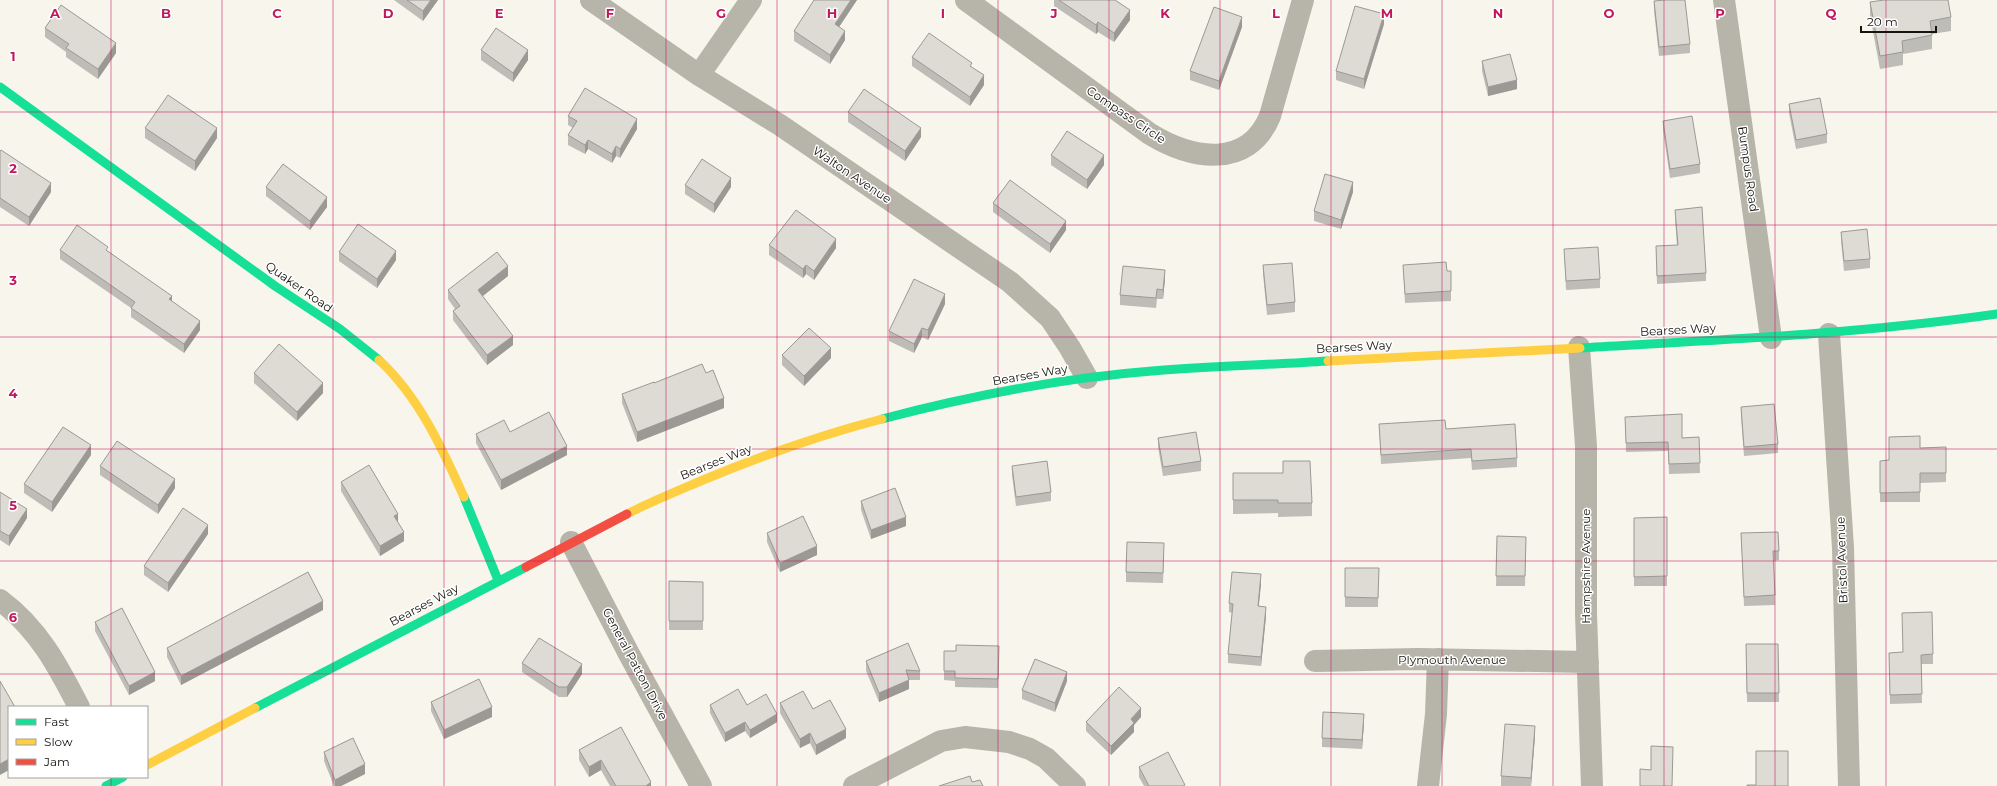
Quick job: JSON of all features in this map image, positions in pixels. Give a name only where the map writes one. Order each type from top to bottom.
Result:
[{"type":"main road","name":"Quaker Road","points":[[0,87],[277,287],[368,350],[387,368],[406,391],[446,460],[477,527],[498,580]]},
{"type":"main road","name":"Bearses Way","points":[[148,764],[640,507],[716,474],[831,433],[914,411],[973,398],[1087,378],[1215,367],[1829,334],[1928,324],[1997,314]]},
{"type":"street","name":"Walton Avenue","points":[[591,0],[699,75],[780,125],[1010,282],[1050,318],[1070,348],[1087,378]]},
{"type":"street","points":[[699,75],[751,0]]},
{"type":"street","name":"Compass Circle","points":[[966,0],[1150,134],[1174,146],[1206,154],[1236,152],[1249,146],[1265,128],[1270,116],[1303,0]]},
{"type":"street","name":"Bumpus Road","points":[[1724,0],[1771,338]]},
{"type":"street","name":"Bristol Avenue","points":[[1829,334],[1842,548],[1848,786]]},
{"type":"street","name":"Hampshire Avenue","points":[[1579,347],[1586,446],[1588,662],[1592,786]]},
{"type":"street","name":"General Patton Drive","points":[[571,542],[629,654],[702,786]]},
{"type":"street","points":[[0,600],[22,617],[36,633],[56,662],[78,706]]},
{"type":"street","points":[[1428,786],[1436,714],[1438,659]]},
{"type":"street","name":"Plymouth Avenue","points":[[1316,661],[1438,659],[1588,662]]},
{"type":"street","points":[[854,786],[941,741],[966,737],[1009,742],[1030,748],[1046,758],[1075,786]]},
{"type":"building","points":[[407,0],[431,0],[423,11]]},
{"type":"building","points":[[814,0],[851,0],[835,24],[845,31],[830,55],[794,31]]},
{"type":"building","points":[[1059,0],[1115,0],[1130,10],[1114,33],[1098,22],[1096,25]]},
{"type":"building","points":[[1685,0],[1690,44],[1659,47],[1654,1]]},
{"type":"building","points":[[1884,0],[1948,0],[1951,17],[1930,21],[1932,35],[1902,41],[1903,52],[1880,56],[1870,2]]},
{"type":"building","points":[[61,5],[116,43],[98,69],[66,48],[69,44],[45,28]]},
{"type":"building","points":[[1355,6],[1384,14],[1364,79],[1336,71]]},
{"type":"building","points":[[1214,7],[1242,17],[1219,81],[1190,71]]},
{"type":"building","points":[[496,28],[528,50],[513,73],[481,50]]},
{"type":"building","points":[[929,33],[972,63],[970,66],[984,75],[970,97],[912,57]]},
{"type":"building","points":[[1510,54],[1517,80],[1488,87],[1482,61]]},
{"type":"building","points":[[585,88],[637,119],[620,149],[616,146],[612,154],[588,140],[585,145],[568,135],[577,121],[568,116]]},
{"type":"building","points":[[864,89],[921,128],[905,151],[848,112]]},
{"type":"building","points":[[168,95],[217,128],[195,161],[145,128]]},
{"type":"building","points":[[1820,98],[1827,134],[1796,140],[1789,104]]},
{"type":"building","points":[[1692,116],[1700,164],[1670,169],[1663,121]]},
{"type":"building","points":[[1067,131],[1104,155],[1087,180],[1051,155]]},
{"type":"building","points":[[1,150],[51,183],[29,217],[0,198]]},
{"type":"building","points":[[702,159],[731,178],[714,204],[685,185]]},
{"type":"building","points":[[283,164],[327,197],[310,221],[266,187]]},
{"type":"building","points":[[1325,174],[1353,182],[1341,220],[1314,211]]},
{"type":"building","points":[[1010,180],[1066,221],[1050,244],[993,203]]},
{"type":"building","points":[[1702,207],[1706,273],[1657,276],[1656,246],[1678,245],[1675,210]]},
{"type":"building","points":[[796,210],[836,239],[814,271],[806,265],[803,269],[769,245]]},
{"type":"building","points":[[358,224],[396,251],[377,279],[339,252]]},
{"type":"building","points":[[77,225],[108,247],[106,250],[172,296],[169,299],[200,321],[184,344],[131,308],[135,302],[60,250]]},
{"type":"building","points":[[1867,229],[1870,259],[1844,261],[1841,232]]},
{"type":"building","points":[[1598,247],[1600,279],[1566,281],[1564,249]]},
{"type":"building","points":[[497,252],[508,266],[478,290],[513,336],[487,355],[453,311],[460,306],[448,290]]},
{"type":"building","points":[[1446,262],[1447,271],[1451,271],[1451,291],[1405,294],[1403,265]]},
{"type":"building","points":[[1292,263],[1295,302],[1267,305],[1263,265]]},
{"type":"building","points":[[1123,266],[1165,270],[1163,290],[1157,289],[1156,298],[1120,295]]},
{"type":"building","points":[[914,279],[945,294],[928,330],[922,328],[914,344],[889,331]]},
{"type":"building","points":[[809,328],[831,348],[804,376],[782,355]]},
{"type":"building","points":[[279,344],[323,383],[297,412],[254,373]]},
{"type":"building","points":[[702,364],[706,373],[713,370],[724,398],[637,432],[622,394]]},
{"type":"building","points":[[1774,404],[1778,444],[1744,447],[1741,407]]},
{"type":"building","points":[[549,412],[567,446],[501,480],[476,434],[504,420],[510,432]]},
{"type":"building","points":[[1682,414],[1682,438],[1699,437],[1700,463],[1669,464],[1668,442],[1626,443],[1625,417]]},
{"type":"building","points":[[1445,420],[1446,429],[1515,424],[1517,458],[1472,461],[1471,449],[1381,455],[1379,424]]},
{"type":"building","points":[[63,427],[91,445],[52,502],[24,484]]},
{"type":"building","points":[[1196,432],[1201,461],[1163,467],[1158,438]]},
{"type":"building","points":[[1920,436],[1920,448],[1946,447],[1946,473],[1920,473],[1920,492],[1880,493],[1880,461],[1889,460],[1889,437]]},
{"type":"building","points":[[117,441],[175,479],[158,505],[100,466]]},
{"type":"building","points":[[1047,461],[1051,492],[1016,497],[1012,466]]},
{"type":"building","points":[[1283,461],[1310,461],[1312,503],[1278,503],[1278,500],[1233,500],[1233,473],[1283,473]]},
{"type":"building","points":[[369,465],[398,514],[394,516],[404,532],[380,546],[341,482]]},
{"type":"building","points":[[895,488],[906,517],[871,530],[861,501]]},
{"type":"building","points":[[0,492],[27,509],[9,536],[0,531]]},
{"type":"building","points":[[183,508],[208,525],[168,583],[144,566]]},
{"type":"building","points":[[803,516],[817,546],[780,563],[767,533]]},
{"type":"building","points":[[1667,517],[1667,576],[1634,577],[1634,518]]},
{"type":"building","points":[[1778,532],[1779,551],[1773,551],[1775,595],[1744,597],[1741,533]]},
{"type":"building","points":[[1497,536],[1526,537],[1525,576],[1496,576]]},
{"type":"building","points":[[1127,542],[1164,543],[1163,573],[1126,572]]},
{"type":"building","points":[[1345,568],[1379,568],[1378,598],[1345,597]]},
{"type":"building","points":[[308,572],[323,601],[181,676],[167,648]]},
{"type":"building","points":[[1232,572],[1261,574],[1258,606],[1266,607],[1261,657],[1228,654],[1233,604],[1229,603]]},
{"type":"building","points":[[669,581],[703,582],[703,621],[669,621]]},
{"type":"building","points":[[122,608],[155,672],[129,686],[95,622]]},
{"type":"building","points":[[1932,612],[1933,654],[1921,655],[1922,694],[1890,695],[1889,653],[1903,652],[1902,613]]},
{"type":"building","points":[[539,638],[582,664],[567,687],[559,687],[522,663]]},
{"type":"building","points":[[908,643],[920,671],[906,670],[909,680],[879,693],[866,661]]},
{"type":"building","points":[[1746,644],[1778,644],[1779,693],[1747,693]]},
{"type":"building","points":[[956,645],[999,646],[998,679],[955,678],[955,671],[944,671],[944,651],[956,651]]},
{"type":"building","points":[[1035,659],[1067,672],[1055,703],[1022,690]]},
{"type":"building","points":[[479,679],[492,707],[444,730],[431,702]]},
{"type":"building","points":[[0,681],[14,706],[8,706],[8,760],[0,764]]},
{"type":"building","points":[[1119,687],[1141,708],[1131,719],[1134,723],[1111,746],[1086,722]]},
{"type":"building","points":[[738,689],[747,705],[766,694],[777,714],[750,730],[745,722],[725,733],[710,705]]},
{"type":"building","points":[[803,691],[813,709],[830,700],[846,729],[816,745],[810,733],[800,739],[780,703]]},
{"type":"building","points":[[1323,712],[1364,714],[1362,740],[1322,738]]},
{"type":"building","points":[[1505,724],[1535,726],[1531,778],[1501,776]]},
{"type":"building","points":[[621,727],[651,782],[646,786],[616,786],[601,760],[589,767],[579,750]]},
{"type":"building","points":[[353,738],[365,764],[335,780],[324,752]]},
{"type":"building","points":[[1651,746],[1673,747],[1672,786],[1640,786],[1640,769],[1651,770]]},
{"type":"building","points":[[1756,751],[1788,751],[1788,786],[1747,786],[1756,785]]},
{"type":"building","points":[[1168,752],[1185,785],[1149,786],[1139,767]]},
{"type":"building","points":[[970,776],[972,782],[980,780],[983,786],[939,786]]},
{"type":"traffic: fast","points":[[0,87],[275,286],[340,329],[379,360]]},
{"type":"traffic: fast","points":[[1580,348],[1736,339],[1893,327],[1997,314]]},
{"type":"traffic: fast","points":[[882,419],[1016,389],[1084,378],[1174,369],[1328,361]]},
{"type":"traffic: fast","points":[[464,497],[498,580]]},
{"type":"traffic: fast","points":[[255,708],[526,567]]},
{"type":"traffic: fast","points":[[106,786],[121,778]]},
{"type":"traffic: slow","points":[[1328,361],[1580,348]]},
{"type":"traffic: slow","points":[[379,360],[393,374],[418,407],[438,442],[464,497]]},
{"type":"traffic: slow","points":[[627,514],[655,500],[769,454],[813,439],[882,419]]},
{"type":"traffic: slow","points":[[148,764],[255,708]]},
{"type":"traffic: jam","points":[[526,567],[627,514]]}]
